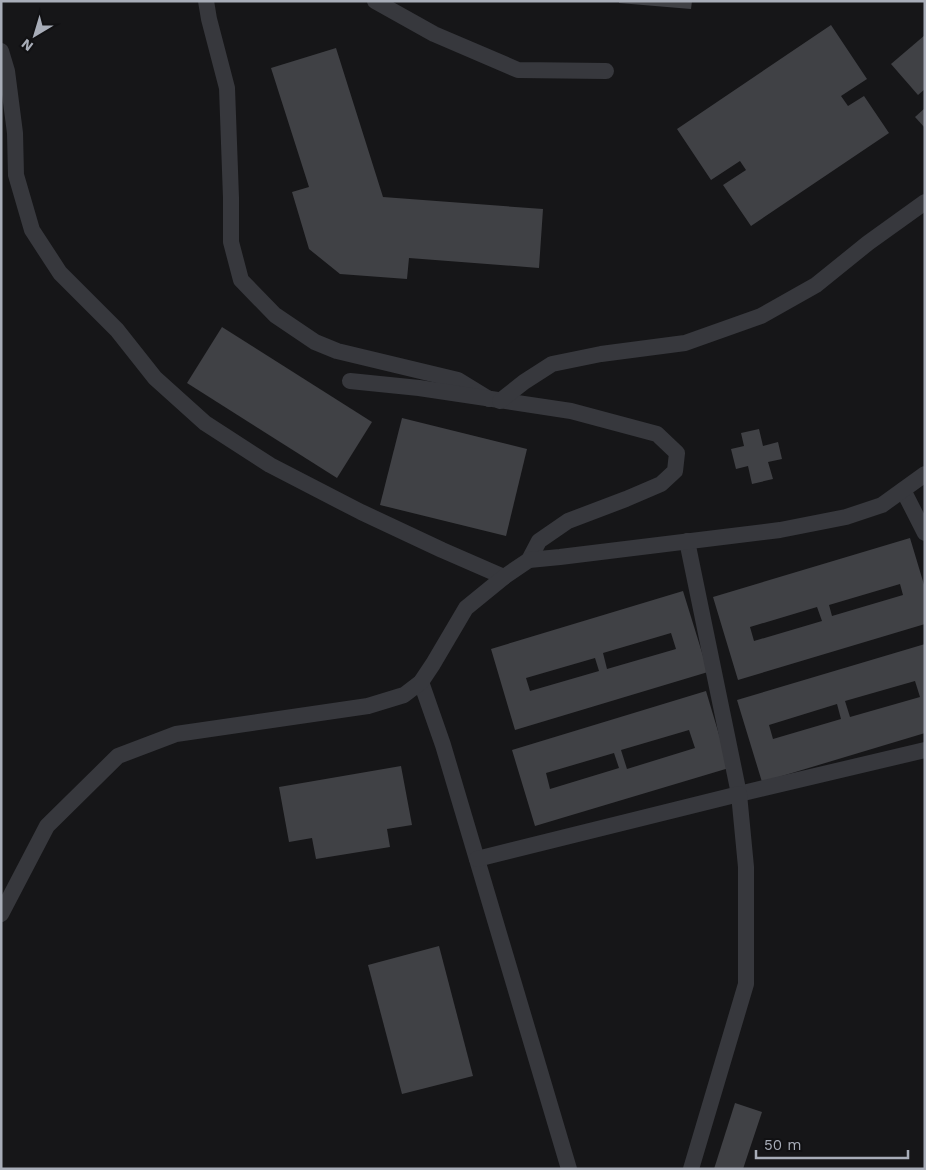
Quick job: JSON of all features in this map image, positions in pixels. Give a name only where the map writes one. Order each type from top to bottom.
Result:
[{"type":"street","points":[[206,1],[227,88],[231,242],[241,280],[274,316],[315,342],[337,351],[458,380],[495,400]]},
{"type":"street","points":[[375,1],[434,34],[518,70],[606,71]]},
{"type":"street","points":[[1,51],[7,71],[14,133],[16,174],[32,230],[60,273],[117,330],[155,378],[205,423],[270,465],[361,512],[504,577]]},
{"type":"street","points":[[495,400],[552,364],[601,354],[685,343],[761,316],[816,285],[868,242],[925,202]]},
{"type":"street","points":[[1,914],[47,826],[118,756],[176,734],[368,706],[404,694],[421,682],[466,608],[504,577],[529,560],[539,541],[568,521],[661,484],[676,471],[677,453],[657,434],[571,411],[419,388],[350,381]]},
{"type":"street","points":[[529,560],[780,530],[846,517],[882,505],[925,474]]},
{"type":"street","points":[[904,490],[925,533]]},
{"type":"street","points":[[687,541],[740,794],[746,867],[746,984],[691,1169]]},
{"type":"street","points":[[421,682],[443,746],[569,1169]]},
{"type":"street","points":[[476,859],[925,750]]},
{"type":"building","points":[[619,1],[692,1],[691,9],[619,3]]},
{"type":"building","points":[[831,25],[867,79],[841,96],[848,106],[864,96],[889,133],[751,226],[723,185],[746,170],[740,161],[711,180],[677,129]]},
{"type":"building","points":[[925,35],[925,89],[918,95],[891,64]]},
{"type":"building","points":[[336,48],[383,197],[543,209],[539,268],[409,258],[407,279],[340,274],[309,249],[292,192],[309,187],[271,68]]},
{"type":"building","points":[[925,108],[925,128],[915,117]]},
{"type":"building","points":[[222,327],[372,422],[337,478],[187,383]]},
{"type":"building","points":[[402,418],[527,449],[506,536],[380,505]]},
{"type":"building","points":[[759,429],[763,446],[778,442],[782,459],[768,462],[773,479],[752,484],[748,466],[736,469],[731,449],[744,446],[741,433]]},
{"type":"building","points":[[910,538],[925,588],[925,624],[738,680],[713,597]],"holes":[[[900,584],[903,595],[832,616],[829,605]],[[817,607],[822,621],[754,641],[750,627]]]},
{"type":"building","points":[[683,591],[708,672],[515,730],[491,649]],"holes":[[[671,633],[676,649],[607,669],[603,653]],[[595,658],[599,671],[530,691],[526,678]]]},
{"type":"building","points":[[925,644],[925,733],[762,782],[737,700]],"holes":[[[915,681],[920,697],[850,717],[845,701]],[[837,704],[841,719],[773,739],[769,725]]]},
{"type":"building","points":[[706,691],[729,768],[535,826],[512,750]],"holes":[[[689,730],[695,748],[627,769],[621,750]],[[614,753],[619,768],[550,789],[546,773]]]},
{"type":"building","points":[[401,766],[412,825],[387,829],[390,847],[316,859],[312,838],[289,842],[279,787]]},
{"type":"building","points":[[439,946],[473,1076],[402,1094],[368,965]]},
{"type":"building","points":[[735,1103],[762,1112],[743,1169],[714,1169]]}]
